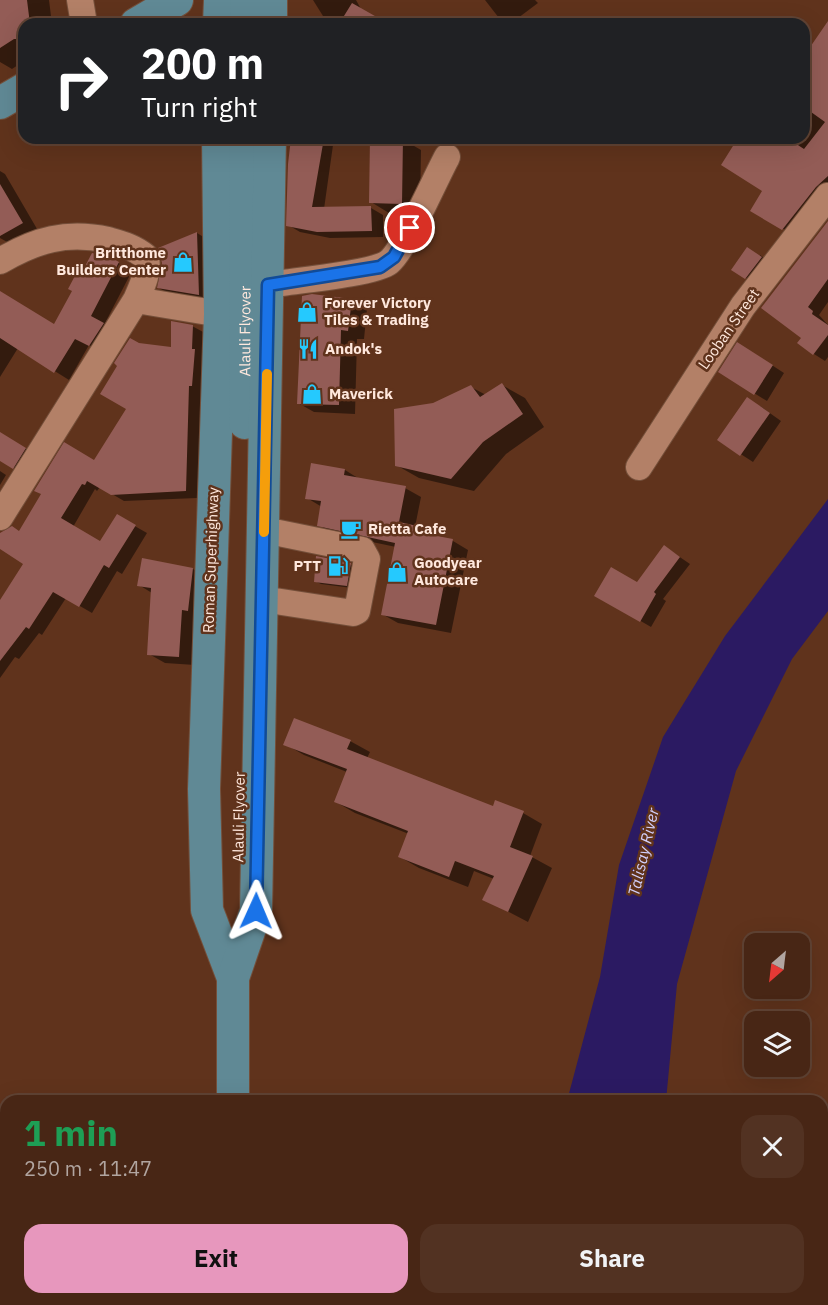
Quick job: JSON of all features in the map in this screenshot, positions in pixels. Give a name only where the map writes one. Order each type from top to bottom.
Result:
[{"type":"main road","points":[[146,18],[177,0]]},
{"type":"main road","points":[[219,18],[220,0]]},
{"type":"main road","points":[[229,0],[229,18]]},
{"type":"main road","points":[[246,18],[247,0]]},
{"type":"main road","points":[[271,0],[271,18]]},
{"type":"main road","points":[[0,103],[18,92]]},
{"type":"main road","name":"Roman Superhighway","points":[[218,144],[220,314],[204,801],[207,910],[233,978]]},
{"type":"main road","name":"Alauli Flyover","points":[[231,144],[248,283]]},
{"type":"main road","name":"Alauli Flyover","points":[[233,978],[238,911],[243,671],[248,283],[246,144]]},
{"type":"main road","name":"Roman Superhighway","points":[[233,1095],[233,978],[256,911],[264,530],[248,283],[269,144]]},
{"type":"street","points":[[80,0],[83,18]]},
{"type":"street","points":[[248,283],[371,269],[388,263],[401,245],[447,157]]},
{"type":"street","name":"Looban Street","points":[[639,467],[743,306],[828,196]]},
{"type":"street","points":[[0,261],[40,240],[70,235],[125,244],[146,257],[148,266],[145,280],[136,300],[0,517]]},
{"type":"street","points":[[136,300],[220,314]]},
{"type":"street","points":[[262,599],[353,613],[357,611],[361,603],[367,559],[362,550],[264,530]]},
{"type":"water","name":"Talisay River","points":[[828,499],[828,611],[792,659],[736,771],[677,984],[667,1095],[569,1095],[600,977],[619,865],[663,737],[725,636]]},
{"type":"building","points":[[0,0],[27,0],[29,18],[18,18],[18,39],[0,48]]},
{"type":"building","points":[[352,3],[378,18],[343,18]]},
{"type":"building","points":[[828,21],[828,176],[816,187],[782,230],[750,211],[762,191],[721,165],[734,144],[796,144],[804,149],[810,144],[825,122],[810,111],[810,47]]},
{"type":"building","points":[[290,144],[323,144],[312,207],[371,206],[372,231],[317,232],[286,226]]},
{"type":"building","points":[[370,144],[403,144],[402,204],[369,203]]},
{"type":"building","points":[[0,184],[23,223],[0,236]]},
{"type":"building","points":[[828,221],[828,279],[808,307],[813,311],[812,314],[828,325],[828,335],[813,355],[797,343],[801,338],[761,308]]},
{"type":"building","points":[[197,232],[199,295],[157,288],[162,263],[158,248]]},
{"type":"building","points":[[747,247],[762,257],[745,279],[731,270]]},
{"type":"building","points":[[92,253],[108,256],[119,262],[91,316],[104,323],[89,346],[75,339],[54,373],[0,338],[0,291],[54,324],[72,291],[68,289],[77,272],[81,274]]},
{"type":"building","points":[[312,294],[352,299],[348,331],[341,330],[339,405],[297,404],[302,296]]},
{"type":"building","points":[[171,321],[193,325],[192,349],[195,349],[192,386],[189,386],[186,491],[111,495],[87,481],[85,485],[82,484],[61,518],[100,541],[117,514],[136,525],[109,568],[104,565],[79,607],[53,592],[29,629],[26,627],[0,661],[0,600],[23,564],[0,549],[0,533],[12,526],[19,531],[41,494],[34,491],[64,442],[94,460],[126,409],[100,394],[117,366],[114,363],[130,338],[139,343],[171,347]]},
{"type":"building","points":[[737,342],[773,365],[754,395],[718,372]]},
{"type":"building","points":[[502,383],[523,414],[483,442],[451,479],[395,466],[394,409],[433,403],[471,385],[480,397]]},
{"type":"building","points":[[747,397],[770,413],[740,456],[717,440]]},
{"type":"building","points":[[0,432],[26,448],[13,469],[0,461]]},
{"type":"building","points":[[311,463],[345,469],[344,475],[406,486],[399,522],[422,527],[421,533],[453,539],[436,625],[381,615],[395,543],[317,526],[321,501],[305,499]]},
{"type":"building","points":[[664,545],[680,557],[654,592],[656,594],[640,622],[594,596],[611,567],[637,582]]},
{"type":"building","points":[[316,556],[351,563],[347,586],[314,582]]},
{"type":"building","points":[[142,558],[193,568],[188,611],[182,610],[179,657],[147,655],[151,588],[137,586]]},
{"type":"building","points":[[294,718],[351,740],[347,749],[493,806],[495,800],[524,811],[510,847],[533,856],[508,912],[482,900],[494,876],[455,861],[449,877],[398,857],[408,831],[334,802],[347,769],[283,745]]},
{"type":"slow traffic","points":[[264,532],[267,374]]},
{"type":"place","name":"Britthome Builders Center","points":[[183,262]]},
{"type":"place","name":"Forever Victory Tiles & Trading","points":[[307,312]]},
{"type":"place","name":"Andok's","points":[[308,349]]},
{"type":"place","name":"Maverick","points":[[312,394]]},
{"type":"place","name":"Rietta Cafe","points":[[351,529]]},
{"type":"place","name":"PTT","points":[[338,566]]},
{"type":"place","name":"Goodyear Autocare","points":[[397,572]]},
{"type":"route","points":[[256,911],[268,285],[380,267],[394,257],[410,228]]}]
